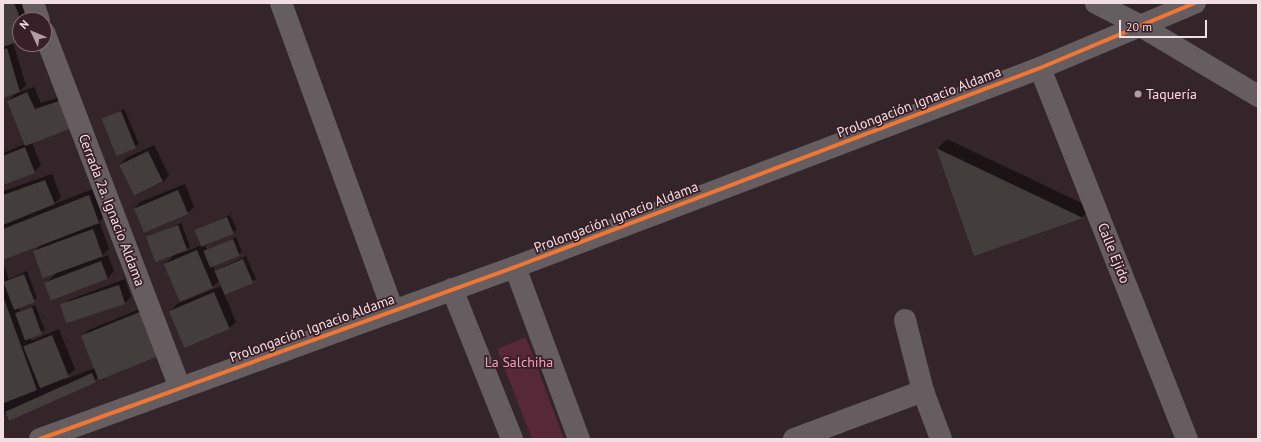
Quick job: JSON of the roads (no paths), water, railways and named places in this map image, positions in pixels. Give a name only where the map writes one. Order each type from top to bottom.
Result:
[{"type":"street","points":[[281,3],[393,311]]},
{"type":"street","points":[[1096,3],[1139,25],[1258,96]]},
{"type":"street","name":"Prolongación Ignacio Aldama","points":[[40,439],[515,267],[1040,68],[1139,25],[1157,10],[1196,3]]},
{"type":"street","name":"Cerrada 2a. Ignacio Aldama","points":[[52,52],[180,388]]},
{"type":"street","name":"Calle Ejido","points":[[1040,68],[1187,439]]},
{"type":"street","points":[[515,267],[579,439]]},
{"type":"street","points":[[452,289],[512,439]]},
{"type":"street","points":[[905,320],[924,391],[941,439]]},
{"type":"street","points":[[794,439],[924,391]]},
{"type":"place","name":"Taquería","points":[[1138,94]]},
{"type":"park label","name":"La Salchiha","points":[[519,362]]}]
